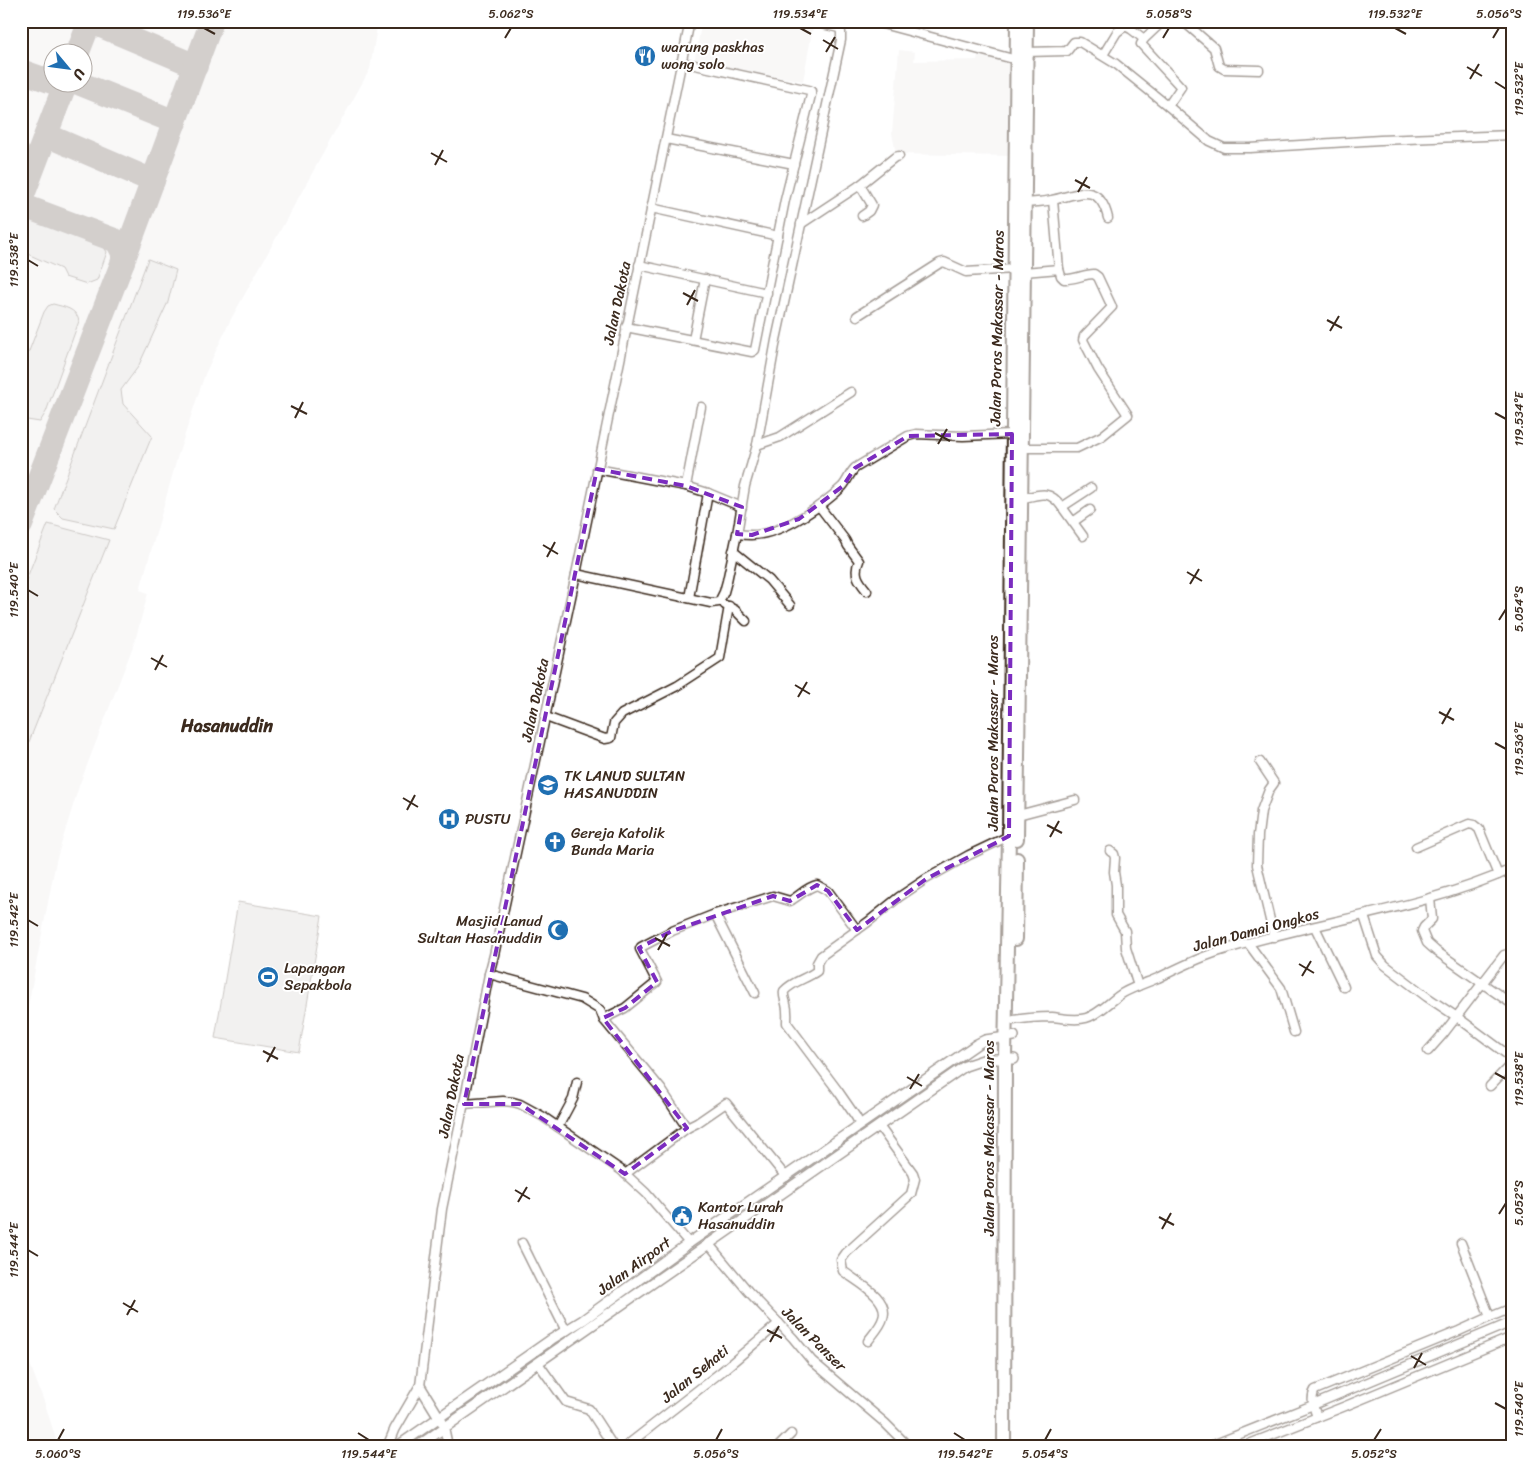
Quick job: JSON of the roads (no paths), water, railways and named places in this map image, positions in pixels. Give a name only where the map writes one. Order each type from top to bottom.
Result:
[{"type":"highway","name":"Jalan Poros Makassar - Maros","points":[[1004,1446],[1010,1036],[1009,836],[1017,472],[1022,448],[1019,271],[1025,203],[1022,56],[1017,21]]},
{"type":"highway","name":"Jalan Poros Makassar - Maros","points":[[1010,1036],[1014,1020],[1021,500],[1012,434],[1019,271],[1022,56],[1027,21]]},
{"type":"highway","name":"Jalan Poros Makassar - Maros","points":[[1009,1058],[1013,1446]]},
{"type":"street","name":"Jalan Dakota","points":[[420,1386],[442,1210],[489,974],[546,717],[690,21]]},
{"type":"street","points":[[719,602],[725,586],[737,534],[745,486],[757,445],[775,348],[840,40],[841,32],[839,28],[822,24],[820,21]]},
{"type":"street","points":[[871,21],[1022,56],[1067,51],[1077,41],[1103,56],[1168,106],[1209,141],[1224,148],[1512,135]]},
{"type":"street","points":[[1163,21],[1141,44],[1181,87],[1168,106]]},
{"type":"street","points":[[1183,21],[1214,48],[1219,66],[1230,69],[1259,70]]},
{"type":"street","points":[[1103,56],[1117,32],[1125,26],[1144,39]]},
{"type":"street","points":[[626,326],[754,351],[794,164],[811,95],[809,90],[681,62]]},
{"type":"street","points":[[666,139],[794,164]]},
{"type":"street","points":[[801,224],[860,185],[895,157],[899,156]]},
{"type":"street","points":[[860,185],[872,205],[869,211],[862,216]]},
{"type":"street","points":[[1025,203],[1053,200],[1082,192],[1095,195],[1102,200],[1108,218]]},
{"type":"street","points":[[1022,448],[1077,448],[1100,438],[1128,415],[1098,369],[1083,340],[1084,336],[1112,307],[1098,277],[1094,274],[1064,279],[1061,276],[1053,200]]},
{"type":"street","points":[[651,208],[778,236]]},
{"type":"street","points":[[857,316],[944,262],[966,272],[1060,269]]},
{"type":"street","points":[[639,265],[767,292]]},
{"type":"street","points":[[693,340],[705,279]]},
{"type":"street","points":[[757,445],[780,437],[851,392]]},
{"type":"street","points":[[686,486],[701,406]]},
{"type":"street","points":[[737,534],[762,534],[799,519],[819,506],[843,486],[855,468],[908,436],[916,434],[963,436],[1012,434]]},
{"type":"street","points":[[597,469],[686,486],[742,507]]},
{"type":"street","points":[[1062,507],[1091,488]]},
{"type":"street","points":[[689,598],[708,493]]},
{"type":"street","points":[[1021,500],[1040,494],[1053,496],[1083,536]]},
{"type":"street","points":[[819,506],[859,560],[856,576],[867,591]]},
{"type":"street","points":[[1073,522],[1090,510]]},
{"type":"street","points":[[733,551],[769,580],[790,605]]},
{"type":"street","points":[[576,574],[689,598],[719,602],[735,610],[746,621]]},
{"type":"street","points":[[546,717],[606,738],[611,738],[614,723],[622,714],[677,686],[720,658],[729,606]]},
{"type":"street","points":[[1260,762],[1274,783],[1261,811],[1257,865],[1274,937]]},
{"type":"street","points":[[1018,816],[1075,800]]},
{"type":"street","points":[[1416,847],[1469,824],[1474,825],[1479,829],[1498,875]]},
{"type":"street","points":[[860,1125],[787,1023],[787,1005],[783,996],[784,991],[791,984],[817,971],[817,964],[821,956],[899,897],[926,879],[969,855],[1009,836]]},
{"type":"street","points":[[1110,851],[1114,854],[1115,858],[1116,915],[1125,931],[1126,948],[1138,986]]},
{"type":"street","name":"Jalan Damai Ongkos","points":[[1014,1020],[1050,1017],[1084,1018],[1091,1016],[1123,993],[1186,963],[1248,943],[1364,916],[1430,898],[1461,889],[1512,869]]},
{"type":"street","points":[[604,1020],[610,1014],[625,1008],[657,982],[640,949],[641,947],[715,914],[773,896],[790,901],[817,885],[828,891],[857,930]]},
{"type":"street","points":[[1430,898],[1432,919],[1422,931],[1427,943],[1450,962],[1512,1004]]},
{"type":"street","points":[[715,914],[755,993]]},
{"type":"street","points":[[1364,916],[1370,937],[1379,959],[1384,965],[1512,1058]]},
{"type":"street","points":[[1315,927],[1344,987]]},
{"type":"street","points":[[1248,943],[1281,988],[1294,1032]]},
{"type":"street","points":[[1428,1051],[1457,1017],[1504,955],[1512,953]]},
{"type":"street","points":[[489,974],[582,999],[600,1010],[604,1020],[661,1090],[687,1128]]},
{"type":"street","name":"Jalan Airport","points":[[398,1446],[583,1320],[977,1044],[985,1040],[1010,1036]]},
{"type":"street","name":"Jalan Airport","points":[[422,1444],[965,1066],[986,1059],[1009,1058]]},
{"type":"street","points":[[1490,1086],[1512,1063]]},
{"type":"street","points":[[931,1077],[936,1086]]},
{"type":"street","points":[[558,1127],[573,1099],[577,1082]]},
{"type":"street","points":[[464,1104],[504,1101],[520,1104],[532,1110],[625,1174],[654,1202],[689,1244]]},
{"type":"street","points":[[625,1174],[687,1128],[726,1103],[786,1177]]},
{"type":"street","points":[[868,1341],[883,1320],[885,1310],[882,1301],[843,1272],[841,1260],[846,1253],[911,1194],[915,1179],[913,1173],[879,1126]]},
{"type":"street","points":[[719,1224],[724,1232]]},
{"type":"street","points":[[522,1243],[566,1331]]},
{"type":"street","points":[[1461,1243],[1490,1317]]},
{"type":"street","name":"Jalan Panser","points":[[708,1244],[748,1291],[812,1360],[885,1423],[908,1446]]},
{"type":"street","points":[[1317,1417],[1312,1394],[1315,1390],[1512,1308]]},
{"type":"street","points":[[583,1320],[587,1330]]},
{"type":"street","points":[[1210,1446],[1512,1322]]},
{"type":"street","name":"Jalan Sehati","points":[[626,1446],[721,1372],[779,1323]]},
{"type":"street","points":[[1244,1446],[1512,1337]]},
{"type":"street","points":[[538,1363],[566,1402],[589,1409],[613,1446]]},
{"type":"street","points":[[1404,1367],[1408,1380]]},
{"type":"street","points":[[388,1446],[395,1429],[420,1386],[440,1418],[448,1446]]},
{"type":"street","points":[[779,1446],[791,1434]]},
{"type":"place","name":"warung paskhas wong solo","points":[[645,56]]},
{"type":"place","name":"TK LANUD SULTAN HASANUDDIN","points":[[548,785]]},
{"type":"place","name":"PUSTU","points":[[449,819]]},
{"type":"place","name":"Gereja Katolik Bunda Maria","points":[[555,842]]},
{"type":"place","name":"Masjid Lanud Sultan Hasanuddin","points":[[558,930]]},
{"type":"place","name":"Lapangan Sepakbola","points":[[268,977]]},
{"type":"place","name":"Kantor Lurah Hasanuddin","points":[[682,1216]]},
{"type":"district","name":"Hasanuddin","points":[[227,726]]}]
